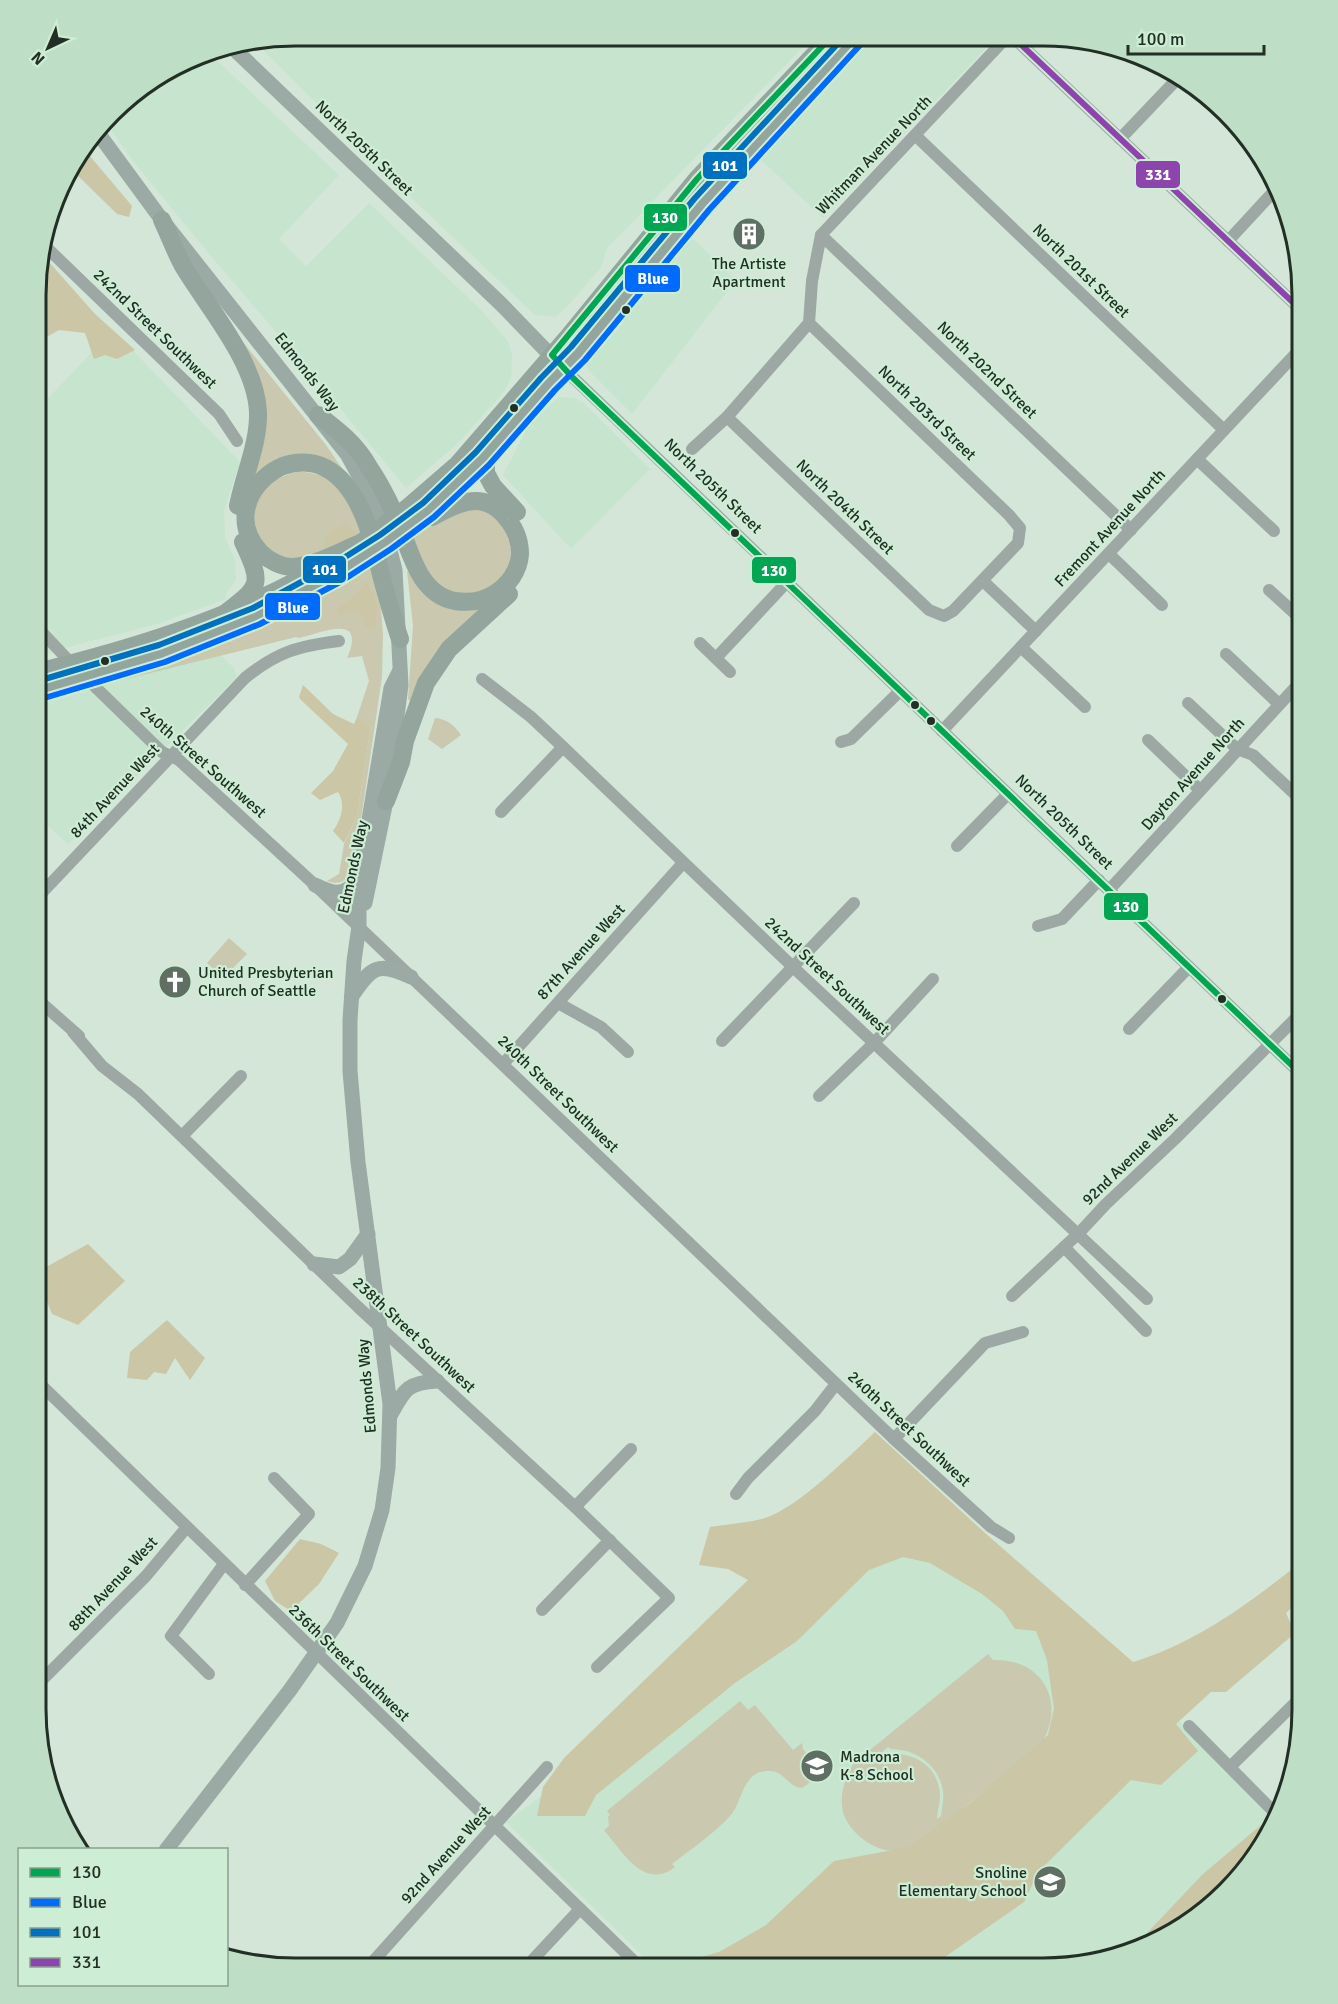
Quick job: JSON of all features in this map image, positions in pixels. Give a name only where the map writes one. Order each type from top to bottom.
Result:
[{"type":"highway","points":[[46,672],[78,670],[146,658],[210,636],[275,607],[408,516],[453,489],[486,457],[697,179],[823,46]]},
{"type":"highway","points":[[408,516],[557,362],[580,351],[702,204],[848,46]]},
{"type":"highway","points":[[162,220],[182,264],[242,359],[253,382],[256,396],[257,426],[238,507],[240,533],[254,565],[256,581],[248,595],[222,616]]},
{"type":"highway","points":[[318,416],[351,440],[369,466],[397,518],[420,575],[428,586],[449,600],[460,602],[482,600],[503,589],[512,579],[518,566],[520,549],[517,536],[511,523],[495,506],[473,501],[460,503],[422,523],[408,516]]},
{"type":"highway","points":[[386,801],[401,762],[405,741],[417,706],[432,673],[449,649],[513,590],[522,578],[527,564],[529,537],[525,523],[493,486],[486,473],[486,457]]},
{"type":"highway","points":[[364,548],[304,566],[292,567],[279,564],[262,555],[250,535],[247,510],[252,493],[264,477],[274,470],[294,463],[315,465],[339,478],[352,495],[370,532],[400,639]]},
{"type":"highway","points":[[46,686],[78,670],[222,616],[364,548]]},
{"type":"main road","name":"North 205th Street","points":[[238,53],[557,362]]},
{"type":"main road","points":[[746,156],[746,141],[766,118],[769,102]]},
{"type":"main road","name":"Edmonds Way","points":[[102,139],[162,220],[347,454],[381,516],[395,570],[401,685],[386,801],[359,926]]},
{"type":"main road","points":[[46,678],[78,670]]},
{"type":"main road","name":"Edmonds Way","points":[[168,1848],[290,1690],[348,1604],[365,1566],[382,1510],[388,1468],[391,1414],[358,1162],[350,1071],[351,998],[359,926],[359,880],[391,688],[399,672]]},
{"type":"main road","points":[[315,885],[337,893],[345,891],[359,880]]},
{"type":"main road","points":[[351,998],[363,979],[378,968],[394,969],[411,976]]},
{"type":"main road","points":[[314,1264],[339,1267],[350,1259],[368,1234]]},
{"type":"main road","points":[[391,1414],[404,1391],[421,1382],[437,1381]]},
{"type":"street","name":"Whitman Avenue North","points":[[809,323],[812,281],[820,235],[999,46]]},
{"type":"street","points":[[1022,46],[1292,302]]},
{"type":"street","points":[[1120,139],[1173,83]]},
{"type":"street","name":"North 201st Street","points":[[916,136],[1224,430]]},
{"type":"street","points":[[1228,241],[1271,195]]},
{"type":"street","name":"North 202nd Street","points":[[820,235],[1131,530]]},
{"type":"street","name":"242nd Street Southwest","points":[[50,251],[219,414],[237,441]]},
{"type":"street","points":[[692,450],[727,417],[809,323]]},
{"type":"street","name":"North 203rd Street","points":[[809,323],[1020,528],[1018,543],[983,581]]},
{"type":"street","name":"Fremont Avenue North","points":[[942,731],[1292,358]]},
{"type":"street","name":"North 205th Street","points":[[557,362],[1292,1065]]},
{"type":"street","name":"North 204th Street","points":[[727,417],[929,610],[944,616],[983,581]]},
{"type":"street","points":[[1197,459],[1274,531]]},
{"type":"street","points":[[1109,554],[1162,605]]},
{"type":"street","points":[[983,581],[1036,631]]},
{"type":"street","points":[[716,658],[787,582]]},
{"type":"street","points":[[1269,590],[1292,611]]},
{"type":"street","name":"240th Street Southwest","points":[[46,636],[162,752],[179,760],[359,926],[894,1439],[992,1527],[1009,1539]]},
{"type":"street","name":"84th Avenue West","points":[[46,888],[240,683],[261,665],[278,655],[307,645],[339,641]]},
{"type":"street","points":[[700,643],[730,672]]},
{"type":"street","points":[[1021,647],[1085,707]]},
{"type":"street","points":[[1226,654],[1279,704]]},
{"type":"street","name":"242nd Street Southwest","points":[[482,679],[531,717],[1147,1299]]},
{"type":"street","name":"Dayton Avenue North","points":[[1109,890],[1292,690]]},
{"type":"street","points":[[841,742],[851,739],[900,691]]},
{"type":"street","points":[[1188,703],[1237,749],[1253,755],[1292,791]]},
{"type":"street","points":[[1148,740],[1200,790]]},
{"type":"street","points":[[501,812],[563,747]]},
{"type":"street","points":[[957,846],[1008,794]]},
{"type":"street","name":"87th Avenue West","points":[[503,1064],[683,863]]},
{"type":"street","points":[[1038,926],[1062,919],[1098,880]]},
{"type":"street","points":[[722,1041],[854,903]]},
{"type":"street","points":[[1129,1029],[1189,967]]},
{"type":"street","points":[[819,1096],[874,1043],[933,979]]},
{"type":"street","points":[[558,1003],[601,1027],[628,1052]]},
{"type":"street","name":"238th Street Southwest","points":[[46,1007],[73,1032],[102,1066],[138,1094],[358,1307],[380,1324],[437,1381],[575,1507],[669,1598],[597,1667]]},
{"type":"street","name":"92nd Avenue West","points":[[1012,1296],[1292,1022]]},
{"type":"street","points":[[182,1136],[241,1076]]},
{"type":"street","points":[[1064,1247],[1146,1331]]},
{"type":"street","points":[[894,1439],[985,1343],[1023,1332]]},
{"type":"street","points":[[736,1494],[748,1478],[815,1411],[836,1384]]},
{"type":"street","name":"236th Street Southwest","points":[[46,1391],[631,1958]]},
{"type":"street","points":[[575,1507],[631,1449]]},
{"type":"street","points":[[245,1585],[309,1514],[274,1478]]},
{"type":"street","name":"88th Avenue West","points":[[46,1671],[146,1576],[187,1527]]},
{"type":"street","points":[[542,1610],[610,1540]]},
{"type":"street","points":[[209,1674],[171,1636],[224,1564]]},
{"type":"street","points":[[1230,1767],[1292,1706]]},
{"type":"street","points":[[1189,1726],[1271,1809]]},
{"type":"street","name":"92nd Avenue West","points":[[376,1958],[547,1767]]},
{"type":"street","points":[[534,1958],[580,1909]]},
{"type":"shaded area","points":[[296,46],[804,46],[607,248],[601,267],[566,308],[555,317],[535,315],[418,204],[262,49]]},
{"type":"shaded area","points":[[862,46],[988,46],[823,218],[760,159]]},
{"type":"shaded area","points":[[216,60],[339,175],[279,239],[306,266],[369,203],[481,310],[508,341],[512,355],[511,378],[504,392],[457,444],[406,488],[133,161],[110,129],[131,108],[157,88],[185,72]]},
{"type":"shaded area","points":[[89,155],[132,206],[129,217],[117,214],[78,175]]},
{"type":"shaded area","points":[[689,235],[736,280],[632,414],[592,374],[585,363],[586,353],[651,273]]},
{"type":"shaded area","points":[[49,262],[95,314],[135,350],[117,359],[105,355],[94,359],[85,333],[59,330],[46,337]]},
{"type":"shaded area","points":[[113,330],[240,462],[224,511],[225,538],[235,559],[236,580],[227,592],[226,599],[157,624],[46,654],[46,401]]},
{"type":"shaded area","points":[[242,341],[326,445],[345,473],[328,465],[259,475],[252,469],[258,444]]},
{"type":"shaded area","points":[[559,397],[575,398],[584,403],[650,469],[571,549],[503,475],[529,425]]},
{"type":"shaded area","points":[[300,471],[325,476],[342,490],[363,532],[318,553],[294,560],[280,556],[262,542],[257,532],[255,510],[265,489],[274,481]]},
{"type":"shaded area","points":[[461,508],[483,510],[497,519],[508,537],[511,557],[504,577],[497,585],[462,597],[432,583],[411,538]]},
{"type":"shaded area","points":[[347,523],[358,535],[324,550],[327,536],[337,527]]},
{"type":"shaded area","points":[[372,561],[380,598],[383,634],[382,677],[354,867],[344,881],[336,883],[327,881],[339,874],[344,844],[357,816],[371,726],[357,717],[369,681],[362,656],[347,658],[352,644],[351,635],[347,630],[330,630],[296,637],[118,681],[228,642],[291,610]]},
{"type":"shaded area","points":[[407,571],[483,607],[411,702],[408,699],[413,626]]},
{"type":"shaded area","points":[[366,581],[377,604],[375,629],[366,629],[363,614],[353,611],[339,615],[336,609],[353,598]]},
{"type":"shaded area","points":[[212,647],[234,668],[237,677],[68,844],[46,824],[46,702]]},
{"type":"shaded area","points":[[303,685],[333,714],[354,724],[357,717],[371,726],[357,816],[344,843],[333,831],[342,812],[342,802],[338,792],[320,800],[311,793],[333,771],[348,744],[301,700],[299,697]]},
{"type":"shaded area","points":[[435,718],[450,723],[461,735],[442,749],[428,739]]},
{"type":"shaded area","points":[[229,938],[247,954],[229,972],[225,980],[207,963]]},
{"type":"shaded area","points":[[88,1244],[125,1281],[78,1325],[52,1314],[46,1299],[46,1267]]},
{"type":"shaded area","points":[[167,1320],[205,1358],[190,1380],[175,1358],[166,1374],[154,1372],[147,1380],[127,1378],[130,1352]]},
{"type":"shaded area","points":[[875,1432],[985,1533],[1133,1662],[1200,1633],[1242,1607],[1292,1569],[1292,1607],[1286,1613],[1292,1626],[1292,1636],[1226,1692],[1211,1692],[1176,1724],[1198,1751],[1161,1785],[1131,1780],[1038,1872],[1024,1902],[943,1958],[698,1958],[719,1952],[766,1925],[834,1861],[909,1847],[970,1803],[1048,1735],[1054,1709],[1047,1660],[1036,1631],[1015,1629],[1003,1611],[982,1594],[930,1563],[903,1557],[869,1570],[797,1641],[735,1683],[596,1795],[585,1816],[537,1816],[543,1787],[564,1758],[748,1580],[728,1569],[699,1565],[710,1527],[765,1518],[793,1503],[823,1480]]},
{"type":"shaded area","name":"Madrona K-8 School","points":[[925,1508],[1169,1710],[1268,1815],[1256,1836],[1171,1922],[1138,1939],[1091,1953],[1042,1958],[645,1958],[506,1822],[747,1646]]},
{"type":"shaded area","points":[[300,1539],[321,1544],[339,1553],[319,1584],[291,1611],[275,1601],[265,1581]]},
{"type":"shaded area","points":[[988,1654],[993,1660],[1011,1661],[1026,1667],[1038,1676],[1051,1700],[1051,1715],[1047,1731],[1039,1747],[927,1837],[910,1848],[897,1851],[878,1848],[868,1843],[852,1829],[843,1812],[842,1793],[854,1763]],"holes":[[[888,1747],[917,1755],[937,1773],[943,1794],[941,1816],[937,1819],[940,1796],[934,1774],[921,1761],[912,1757],[881,1753]]]},
{"type":"shaded area","points":[[740,1701],[748,1710],[755,1705],[793,1750],[802,1743],[803,1749],[818,1768],[808,1784],[802,1788],[793,1785],[775,1772],[761,1772],[754,1775],[748,1781],[730,1816],[710,1835],[672,1864],[675,1867],[664,1873],[653,1874],[644,1871],[626,1857],[604,1830],[609,1826],[608,1817],[610,1815],[607,1811]]},
{"type":"shaded area","points":[[1264,1823],[1250,1847],[1219,1885],[1181,1916],[1144,1936],[1203,1874]]},
{"type":"transit line","name":"130","points":[[822,46],[697,179],[552,355],[573,378],[1292,1065]]},
{"type":"transit line","name":"101","points":[[46,679],[159,645],[253,608],[331,566],[380,535],[423,503],[476,452],[571,347],[695,198],[836,46]]},
{"type":"transit line","name":"Blue","points":[[46,698],[165,662],[260,624],[340,582],[391,549],[434,517],[489,465],[555,390],[585,360],[709,210],[859,46]]},
{"type":"transit line","name":"331","points":[[1022,46],[1292,302]]},
{"type":"place","name":"The Artiste Apartment","points":[[749,234]]},
{"type":"place","name":"United Presbyterian Church of Seattle","points":[[175,982]]},
{"type":"place","name":"Madrona K-8 School","points":[[817,1766]]},
{"type":"place","name":"Snoline Elementary School","points":[[1050,1882]]}]
